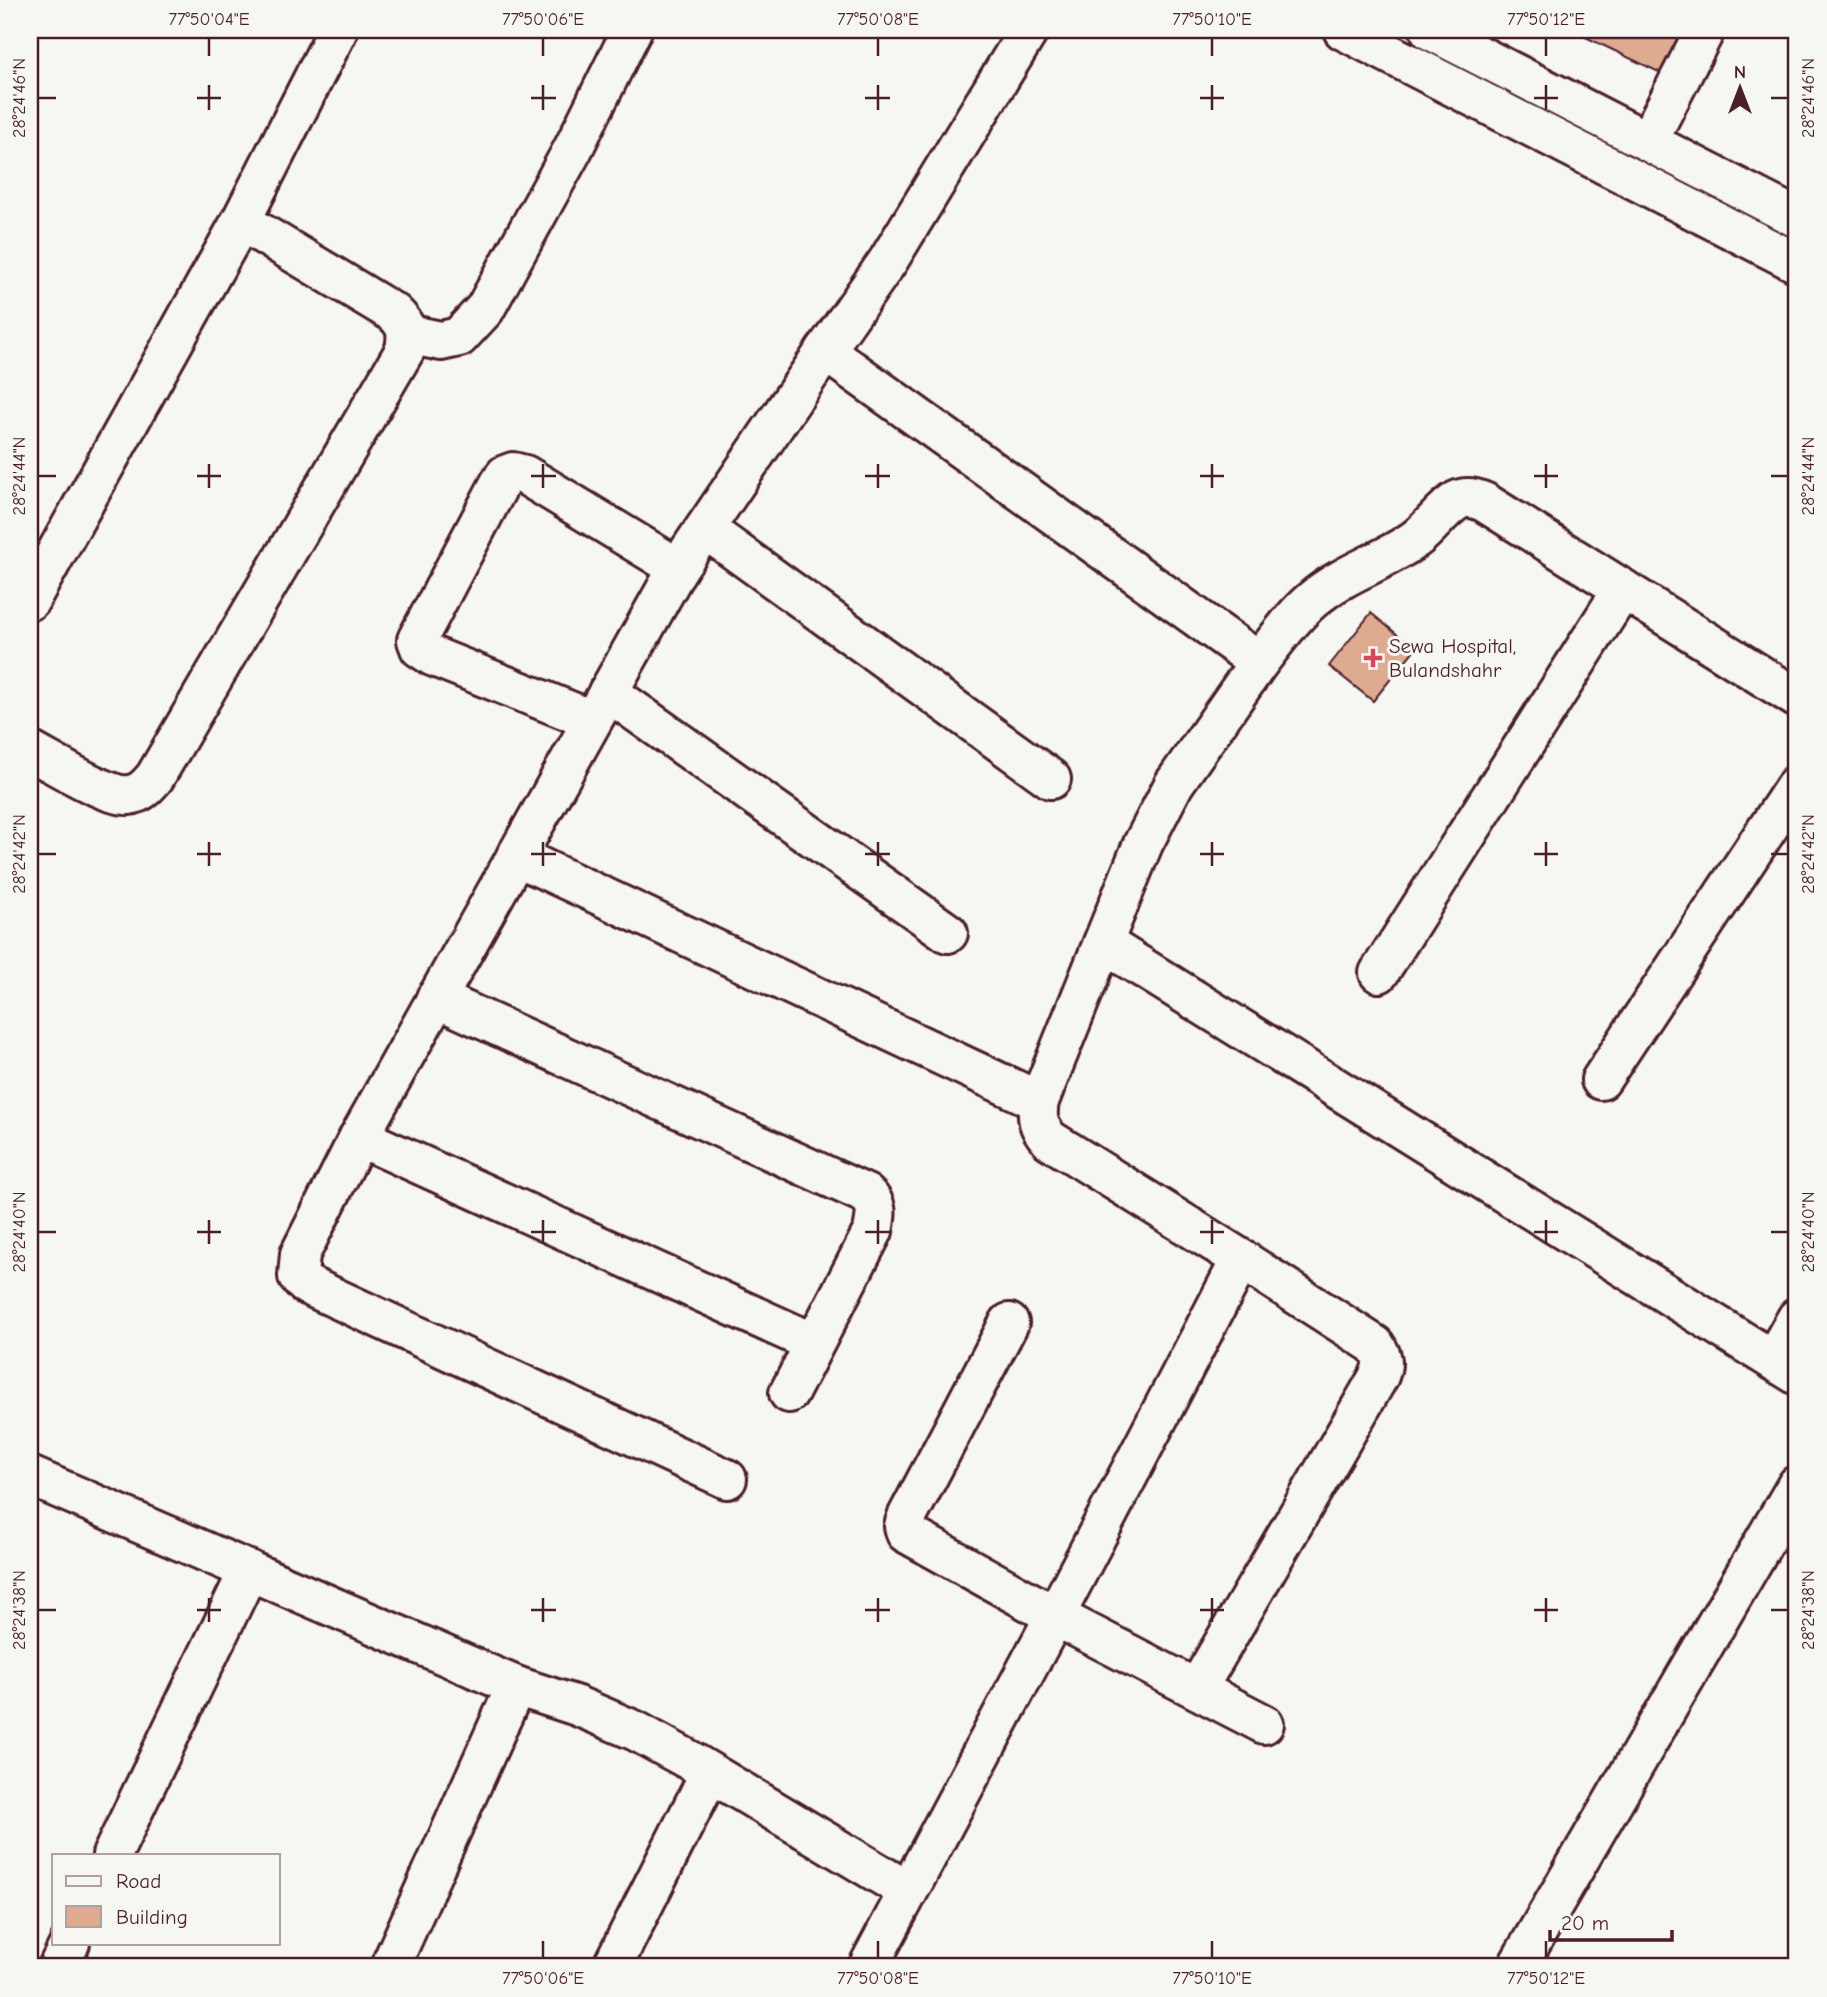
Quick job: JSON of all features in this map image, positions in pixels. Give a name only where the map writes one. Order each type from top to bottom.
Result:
[{"type":"street","points":[[30,600],[242,221],[338,30]]},
{"type":"street","points":[[408,334],[441,341],[459,337],[485,309],[573,149],[632,30]]},
{"type":"street","points":[[727,1479],[305,1284],[298,1276],[297,1266],[300,1254],[359,1137],[678,568],[888,261],[1029,30]]},
{"type":"street","points":[[1343,30],[1797,263]]},
{"type":"street","points":[[1430,30],[1797,218]]},
{"type":"street","points":[[1647,141],[1705,30]]},
{"type":"street","points":[[30,751],[107,792],[127,796],[144,790],[155,777],[405,350],[408,334],[405,323],[394,313],[242,221]]},
{"type":"street","points":[[825,351],[1259,662]]},
{"type":"street","points":[[678,568],[525,475],[513,472],[505,475],[500,483],[416,640],[420,648],[432,656],[600,706],[948,933]]},
{"type":"street","points":[[1198,1689],[1383,1365],[1382,1356],[1375,1345],[1050,1140],[1040,1129],[1037,1115],[1039,1101],[1143,844],[1174,784],[1259,662],[1309,603],[1330,584],[1389,556],[1418,538],[1460,499],[1472,497],[1797,698]]},
{"type":"street","points":[[705,529],[1051,779]]},
{"type":"street","points":[[1379,973],[1623,589]]},
{"type":"street","points":[[1601,1080],[1797,784]]},
{"type":"street","points":[[516,856],[1039,1101]]},
{"type":"street","points":[[1103,943],[1785,1368],[1797,1318]]},
{"type":"street","points":[[436,998],[866,1194],[874,1201],[877,1214],[873,1231],[789,1392]]},
{"type":"street","points":[[359,1137],[814,1343]]},
{"type":"street","points":[[868,1967],[1241,1259]]},
{"type":"street","points":[[1009,1323],[904,1526],[906,1533],[1055,1616],[1264,1724]]},
{"type":"street","points":[[30,1476],[516,1686],[577,1706],[636,1731],[908,1891]]},
{"type":"street","points":[[1517,1967],[1797,1485]]},
{"type":"street","points":[[112,1854],[249,1570]]},
{"type":"street","points":[[390,1967],[516,1686]]},
{"type":"street","points":[[612,1967],[709,1773]]},
{"type":"street","points":[[58,1967],[70,1944]]},
{"type":"building","points":[[1571,30],[1690,30],[1667,76]]},
{"type":"building","points":[[1371,613],[1415,649],[1373,701],[1329,666]]},
{"type":"place","name":"Sewa Hospital, Bulandshahr","points":[[1373,658]]}]
